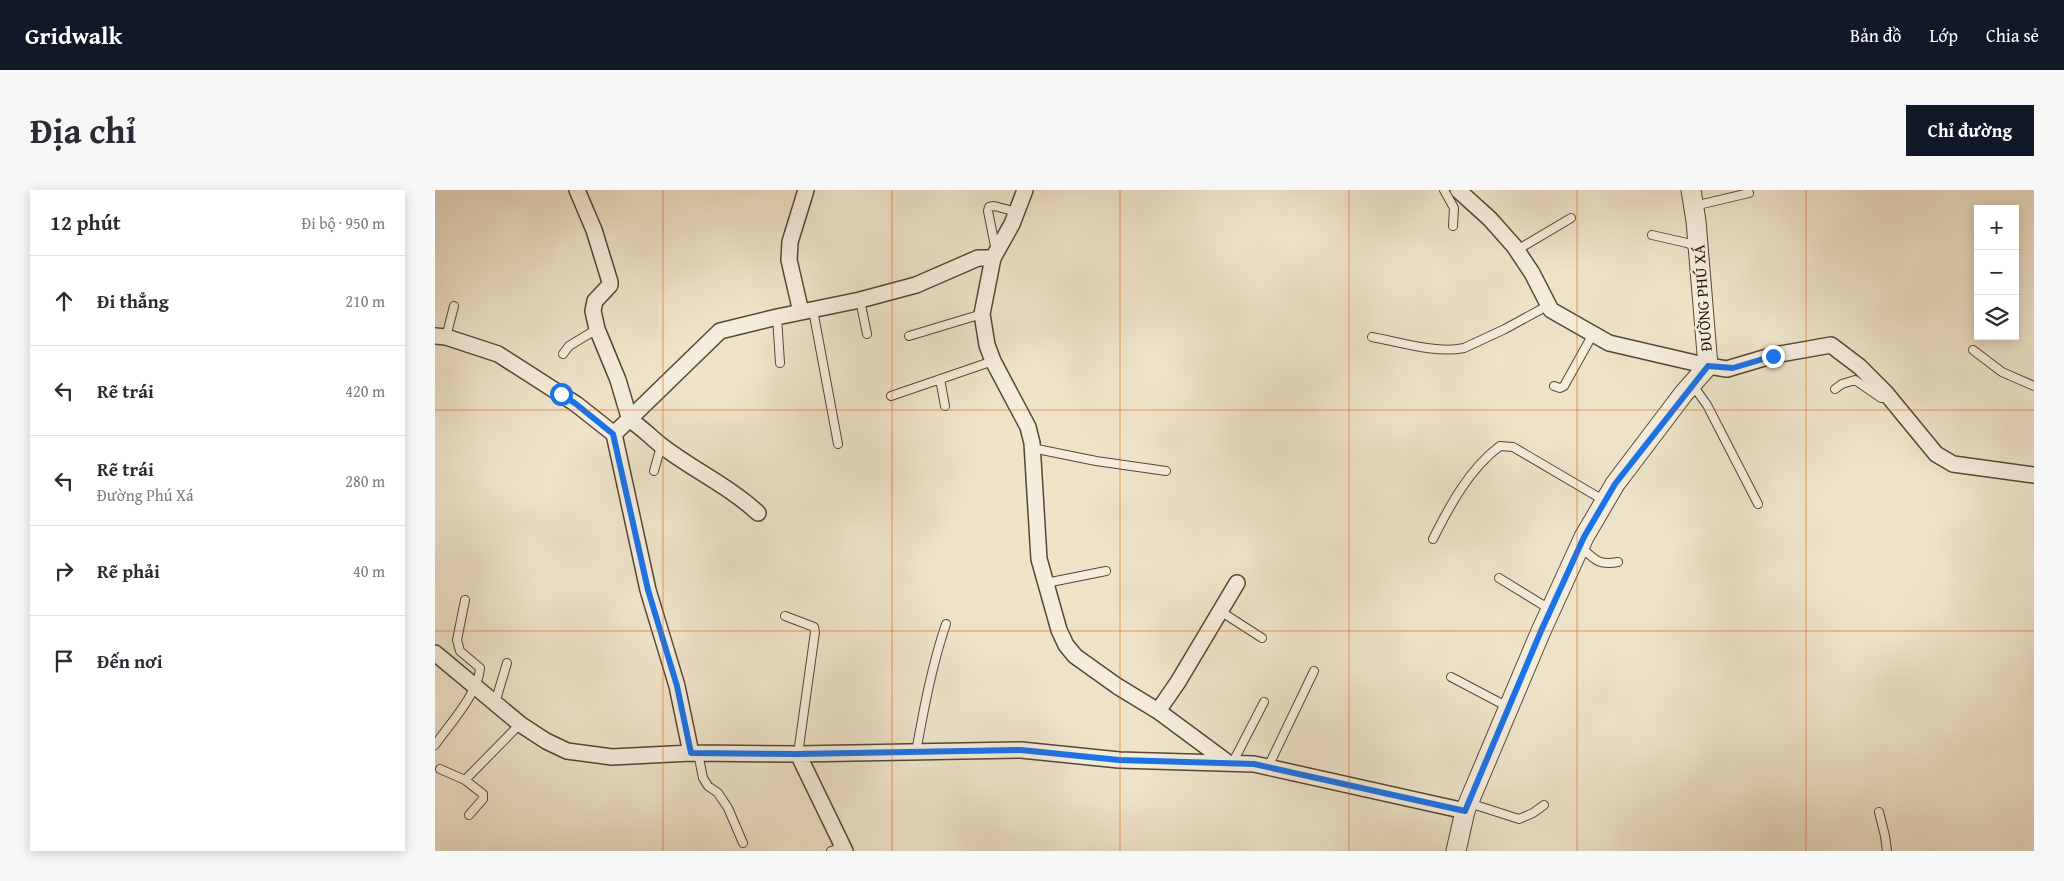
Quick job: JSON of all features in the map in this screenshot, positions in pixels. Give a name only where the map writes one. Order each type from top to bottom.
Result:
[{"type":"street","points":[[577,190],[593,230],[610,282],[610,285],[595,301],[593,311],[597,329],[618,380],[629,418],[661,446],[741,497],[758,512]]},
{"type":"street","points":[[806,190],[790,242],[789,260],[807,311]]},
{"type":"street","points":[[1025,190],[1017,212],[994,255],[982,314],[987,345],[993,361],[1028,427],[1032,448],[1039,559],[1059,630],[1066,645],[1075,656],[1230,762]]},
{"type":"street","points":[[1458,190],[1490,219],[1517,250],[1532,273],[1547,306],[1551,310],[1617,346],[1708,366],[1733,368],[1773,356],[1831,345],[1860,367],[1890,398],[1943,460],[1953,464],[2034,475]]},
{"type":"street","name":"ĐƯỜNG PHÚ XÁ","points":[[1456,851],[1467,807],[1579,546],[1615,484],[1708,366],[1699,248],[1692,198]]},
{"type":"street","points":[[613,434],[720,331],[860,300],[916,285],[979,258],[994,255]]},
{"type":"street","points":[[440,336],[498,354],[576,404],[613,434],[646,581],[695,753]]},
{"type":"street","points":[[1158,711],[1178,682],[1237,583]]},
{"type":"street","points":[[435,653],[520,724],[546,741],[567,751],[612,758],[695,753],[798,754],[1021,750],[1119,760],[1230,762],[1268,767],[1467,807]]},
{"type":"street","points":[[798,754],[840,850]]},
{"type":"lane","points":[[1444,190],[1454,208],[1453,226]]},
{"type":"lane","points":[[1692,198],[1749,193]]},
{"type":"lane","points":[[994,255],[989,207],[994,206],[1017,212]]},
{"type":"lane","points":[[1517,250],[1571,218]]},
{"type":"lane","points":[[1652,235],[1687,243],[1699,248]]},
{"type":"lane","points":[[860,300],[867,334]]},
{"type":"lane","points":[[440,336],[454,306]]},
{"type":"lane","points":[[1372,337],[1437,349],[1457,350],[1505,329],[1547,306]]},
{"type":"lane","points":[[807,311],[838,444]]},
{"type":"lane","points":[[909,336],[982,314]]},
{"type":"lane","points":[[777,317],[780,364]]},
{"type":"lane","points":[[563,354],[569,346],[597,329]]},
{"type":"lane","points":[[1554,386],[1560,388],[1564,386],[1593,334]]},
{"type":"lane","points":[[1973,350],[2002,372],[2034,386]]},
{"type":"lane","points":[[891,396],[993,361]]},
{"type":"lane","points":[[940,378],[945,406]]},
{"type":"lane","points":[[1835,389],[1855,380],[1881,398],[1890,398]]},
{"type":"lane","points":[[1693,384],[1707,405],[1758,504]]},
{"type":"lane","points":[[654,472],[661,446]]},
{"type":"lane","points":[[1433,539],[1448,510],[1465,484],[1492,452],[1501,446],[1513,448],[1605,501]]},
{"type":"lane","points":[[1032,448],[1112,464],[1166,470]]},
{"type":"lane","points":[[1579,546],[1598,562],[1607,564],[1618,562]]},
{"type":"lane","points":[[1046,583],[1106,571]]},
{"type":"lane","points":[[1499,578],[1551,610]]},
{"type":"lane","points":[[435,745],[475,687],[480,668],[460,651],[457,640],[465,600]]},
{"type":"lane","points":[[1221,611],[1262,638]]},
{"type":"lane","points":[[785,616],[810,624],[814,627],[815,632],[798,754]]},
{"type":"lane","points":[[916,752],[924,704],[938,646],[946,624]]},
{"type":"lane","points":[[495,703],[507,663]]},
{"type":"lane","points":[[1268,767],[1315,671]]},
{"type":"lane","points":[[1451,677],[1510,708]]},
{"type":"lane","points":[[1230,762],[1264,702]]},
{"type":"lane","points":[[465,780],[520,724]]},
{"type":"lane","points":[[695,753],[703,778],[708,786],[718,793],[728,808],[743,843]]},
{"type":"lane","points":[[440,769],[465,780],[483,794],[483,799],[469,815]]},
{"type":"lane","points":[[1467,807],[1519,819],[1533,814],[1544,805]]},
{"type":"lane","points":[[1879,812],[1887,851]]},
{"type":"route","points":[[561,394],[609,429],[616,440],[629,511],[648,590],[677,686],[691,753],[798,754],[1021,750],[1119,760],[1254,764],[1465,811],[1579,546],[1615,484],[1684,393],[1708,366],[1733,368],[1773,356]]}]
